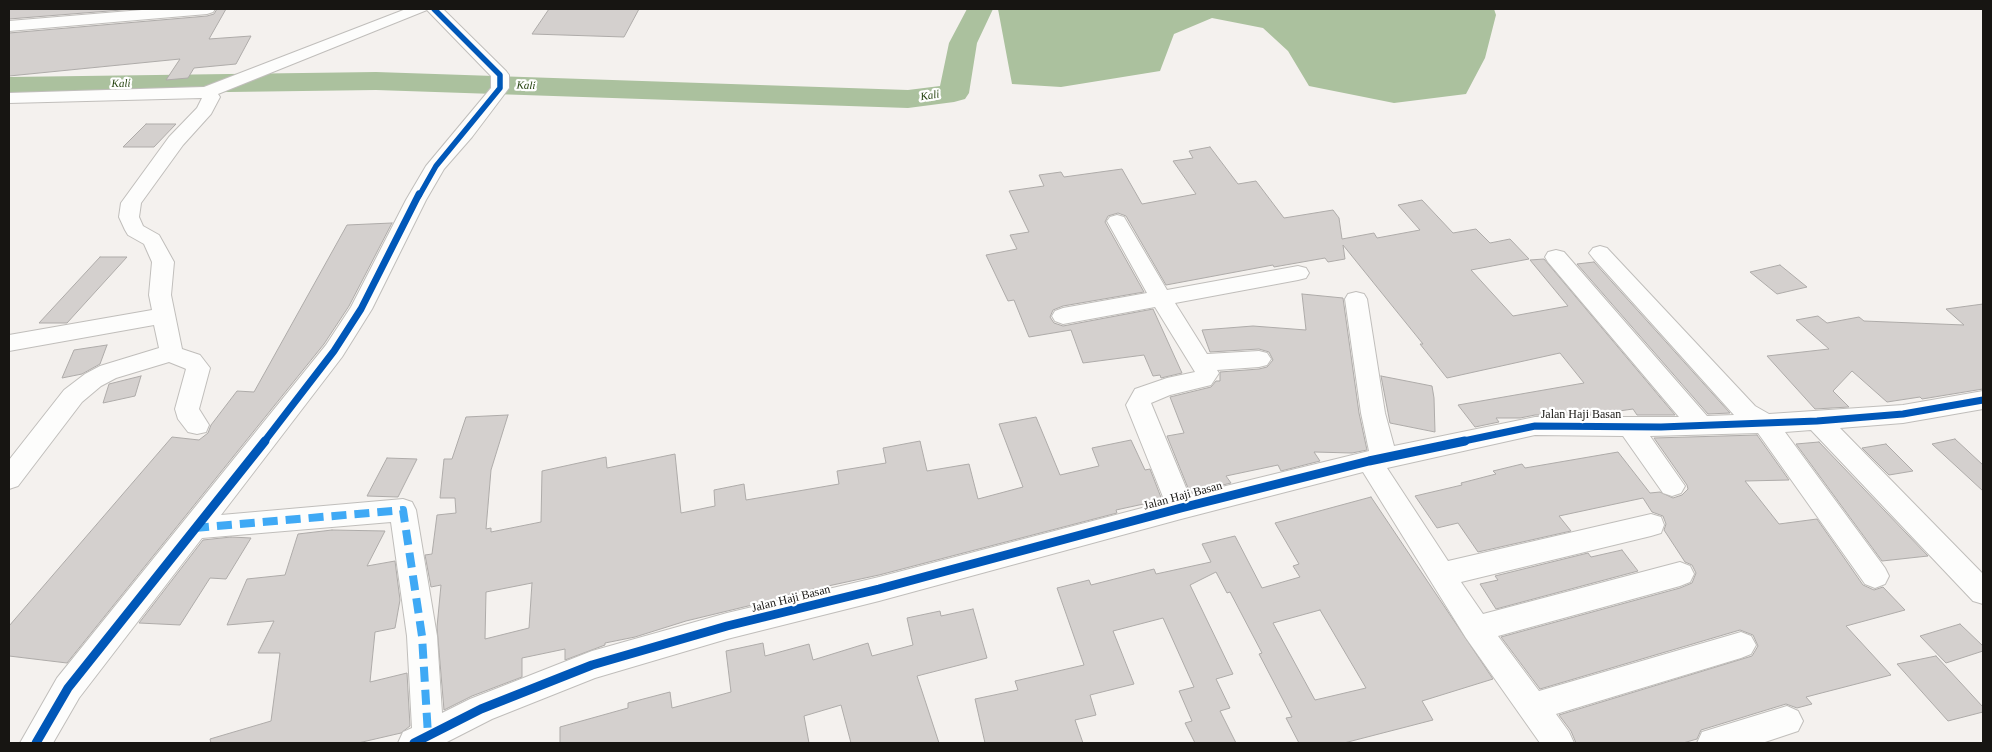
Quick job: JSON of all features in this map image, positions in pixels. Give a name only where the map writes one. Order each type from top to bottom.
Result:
[{"type":"street","points":[[9,26],[207,9]]},
{"type":"street","points":[[9,98],[213,90],[420,9]]},
{"type":"street","points":[[36,743],[68,688],[270,434],[343,338],[433,171],[465,133],[497,86],[434,9]]},
{"type":"street","points":[[171,353],[160,295],[163,262],[152,240],[135,230],[129,217],[132,203],[176,140],[205,110],[213,90]]},
{"type":"street","points":[[1117,222],[1207,372],[1203,379],[1144,395],[1138,405],[1181,508]]},
{"type":"street","points":[[1600,253],[1746,412],[1764,422],[1875,576]]},
{"type":"street","points":[[1556,256],[1700,425]]},
{"type":"street","points":[[1063,316],[1298,273]]},
{"type":"street","points":[[1356,299],[1373,413],[1376,460],[1441,575],[1476,629],[1558,743]]},
{"type":"street","points":[[9,343],[164,316]]},
{"type":"street","points":[[9,479],[73,396],[92,380],[108,372],[171,353],[192,360],[198,368],[187,409],[190,419],[197,425]]},
{"type":"street","points":[[1202,363],[1258,359]]},
{"type":"street","name":"Jalan Haji Basan","points":[[421,739],[481,709],[592,665],[727,626],[878,589],[1181,508],[1376,460],[1535,426],[1630,427],[1817,420],[1903,414],[1983,400]]},
{"type":"street","points":[[1817,420],[1983,592]]},
{"type":"street","points":[[1630,427],[1672,486]]},
{"type":"street","points":[[194,528],[403,510],[422,636],[421,739]]},
{"type":"street","points":[[1441,575],[1651,525]]},
{"type":"street","points":[[1476,629],[1680,574]]},
{"type":"street","points":[[1532,707],[1741,645]]},
{"type":"street","points":[[1713,743],[1787,721]]},
{"type":"shaded area","points":[[998,9],[1494,9],[1496,15],[1485,58],[1466,94],[1394,103],[1309,86],[1288,51],[1263,28],[1212,18],[1174,34],[1160,71],[1061,87],[1012,84]]},
{"type":"building","points":[[9,9],[134,9],[9,19]]},
{"type":"building","points":[[217,9],[226,9],[209,39],[251,36],[236,64],[194,68],[188,78],[166,80],[180,59],[9,76],[9,33],[207,16],[214,14]]},
{"type":"building","points":[[549,9],[639,9],[624,37],[532,34]]},
{"type":"building","points":[[146,124],[176,124],[154,147],[123,147]]},
{"type":"building","points":[[1210,147],[1238,184],[1256,181],[1284,218],[1333,210],[1339,218],[1342,239],[1374,233],[1377,238],[1420,230],[1398,205],[1422,200],[1453,233],[1476,229],[1490,243],[1510,239],[1529,259],[1471,270],[1513,316],[1568,306],[1530,260],[1544,259],[1675,415],[1637,415],[1633,409],[1591,415],[1535,415],[1520,418],[1496,418],[1499,422],[1475,427],[1458,405],[1584,383],[1560,353],[1447,378],[1420,344],[1423,344],[1343,245],[1345,259],[1328,262],[1325,258],[1274,267],[1273,265],[1166,285],[1126,216],[1118,213],[1108,216],[1105,222],[1144,292],[1063,306],[1053,310],[1050,317],[1054,323],[1063,326],[1153,309],[1182,373],[1161,378],[1160,375],[1153,376],[1144,355],[1083,363],[1071,330],[1029,337],[1014,300],[1008,301],[986,255],[1017,249],[1010,235],[1029,232],[1009,191],[1044,186],[1039,175],[1061,172],[1064,177],[1122,169],[1142,204],[1196,194],[1173,161],[1193,158],[1189,151]]},
{"type":"building","points":[[392,223],[349,306],[324,344],[67,663],[9,656],[9,626],[172,437],[199,440],[208,433],[211,425],[237,391],[254,392],[347,225]]},
{"type":"building","points":[[100,257],[127,257],[67,323],[39,323]]},
{"type":"building","points":[[1594,262],[1730,413],[1708,414],[1577,264]]},
{"type":"building","points":[[1780,265],[1807,287],[1777,294],[1750,272]]},
{"type":"building","points":[[1302,294],[1343,298],[1359,413],[1367,450],[1352,453],[1314,452],[1320,461],[1281,471],[1278,465],[1226,476],[1231,483],[1190,493],[1167,436],[1184,433],[1170,397],[1211,387],[1216,381],[1220,381],[1220,372],[1259,369],[1267,367],[1273,360],[1269,352],[1259,349],[1210,352],[1202,330],[1253,326],[1306,330]]},
{"type":"building","points":[[1983,304],[1983,389],[1922,399],[1920,397],[1887,402],[1852,371],[1833,391],[1849,407],[1815,409],[1767,356],[1829,349],[1796,320],[1818,316],[1827,323],[1859,317],[1864,321],[1964,325],[1946,309]]},
{"type":"building","points":[[107,345],[100,364],[82,374],[62,378],[74,350]]},
{"type":"building","points":[[141,376],[135,396],[103,403],[109,384]]},
{"type":"building","points":[[1381,376],[1432,386],[1435,432],[1390,423]]},
{"type":"building","points":[[508,415],[491,470],[486,529],[491,528],[491,532],[541,522],[542,471],[606,457],[607,468],[675,454],[681,513],[715,506],[714,490],[744,484],[746,500],[839,484],[837,471],[886,463],[883,448],[920,441],[927,471],[969,464],[978,499],[1023,487],[999,424],[1036,417],[1060,475],[1099,466],[1092,448],[1131,440],[1145,470],[1150,469],[1162,500],[1116,510],[1117,513],[879,575],[777,597],[777,599],[686,621],[635,637],[605,643],[605,645],[565,660],[565,649],[522,658],[522,677],[472,696],[444,710],[437,627],[441,585],[431,587],[425,555],[432,554],[437,515],[456,513],[455,498],[440,498],[444,459],[452,459],[466,417]],"holes":[[[532,583],[529,628],[485,639],[486,592]]]},
{"type":"building","points":[[1757,435],[1789,480],[1745,481],[1779,524],[1817,519],[1863,585],[1874,590],[1883,587],[1905,610],[1846,626],[1891,675],[1806,697],[1812,704],[1797,708],[1786,704],[1701,730],[1697,739],[1683,743],[1576,743],[1571,731],[1559,715],[1752,656],[1758,646],[1753,635],[1740,630],[1540,689],[1501,637],[1680,588],[1692,583],[1696,573],[1692,565],[1685,562],[1664,530],[1666,524],[1663,516],[1652,512],[1643,498],[1559,516],[1571,531],[1478,552],[1458,523],[1437,528],[1415,496],[1462,485],[1461,483],[1496,474],[1493,471],[1522,464],[1525,468],[1618,452],[1650,493],[1660,492],[1673,498],[1682,495],[1688,489],[1687,485],[1654,438]]},
{"type":"building","points":[[1955,439],[1983,465],[1983,491],[1932,444]]},
{"type":"building","points":[[1819,442],[1928,556],[1882,561],[1796,444]]},
{"type":"building","points":[[1886,444],[1913,471],[1889,475],[1862,448]]},
{"type":"building","points":[[387,458],[417,459],[398,497],[367,496]]},
{"type":"building","points":[[1371,497],[1493,679],[1422,701],[1433,720],[1344,743],[1299,743],[1286,718],[1292,717],[1259,654],[1262,653],[1230,592],[1227,593],[1216,572],[1190,585],[1233,674],[1216,679],[1230,708],[1220,711],[1236,743],[1195,743],[1185,723],[1192,721],[1179,691],[1194,687],[1163,618],[1113,631],[1134,684],[1090,695],[1096,715],[1075,720],[1083,743],[985,743],[975,699],[1018,690],[1015,681],[1084,665],[1057,588],[1089,580],[1091,585],[1154,569],[1156,574],[1211,562],[1202,544],[1235,536],[1262,588],[1300,577],[1293,566],[1299,564],[1275,523]],"holes":[[[1320,610],[1366,688],[1315,700],[1273,623]]]},
{"type":"building","points":[[332,530],[385,531],[367,566],[395,561],[400,600],[395,628],[375,632],[370,682],[407,673],[410,726],[401,733],[358,743],[211,743],[210,739],[271,721],[280,653],[258,653],[274,621],[227,625],[247,579],[285,575],[298,534]]},
{"type":"building","points":[[231,537],[251,538],[226,579],[210,578],[180,625],[139,623],[203,540]]},
{"type":"building","points":[[1622,550],[1638,571],[1496,609],[1480,584],[1498,580],[1495,576],[1588,553],[1591,557]]},
{"type":"building","points":[[973,609],[987,658],[917,676],[939,743],[851,743],[841,705],[804,716],[809,743],[560,743],[560,727],[628,708],[628,703],[670,692],[672,708],[731,692],[726,651],[763,643],[765,656],[809,644],[813,660],[868,643],[872,656],[913,645],[907,618],[940,611],[941,616]]},
{"type":"building","points":[[1960,624],[1983,646],[1983,651],[1946,663],[1920,636]]},
{"type":"building","points":[[1936,656],[1983,707],[1983,712],[1948,721],[1897,664]]},
{"type":"waterway","name":"Kali","points":[[9,86],[376,81],[908,99],[954,93],[963,43],[980,9]]},
{"type":"marked path","points":[[194,528],[403,510],[422,636],[428,735]]},
{"type":"cycle path","points":[[36,743],[68,688],[96,651],[334,351],[361,309],[416,200],[436,166],[500,88],[500,75],[434,9]]},
{"type":"cycle path","points":[[414,743],[481,709],[592,665],[727,626],[879,589],[1181,508],[1369,461],[1535,426],[1661,427],[1817,421],[1903,414],[1983,400]]}]
